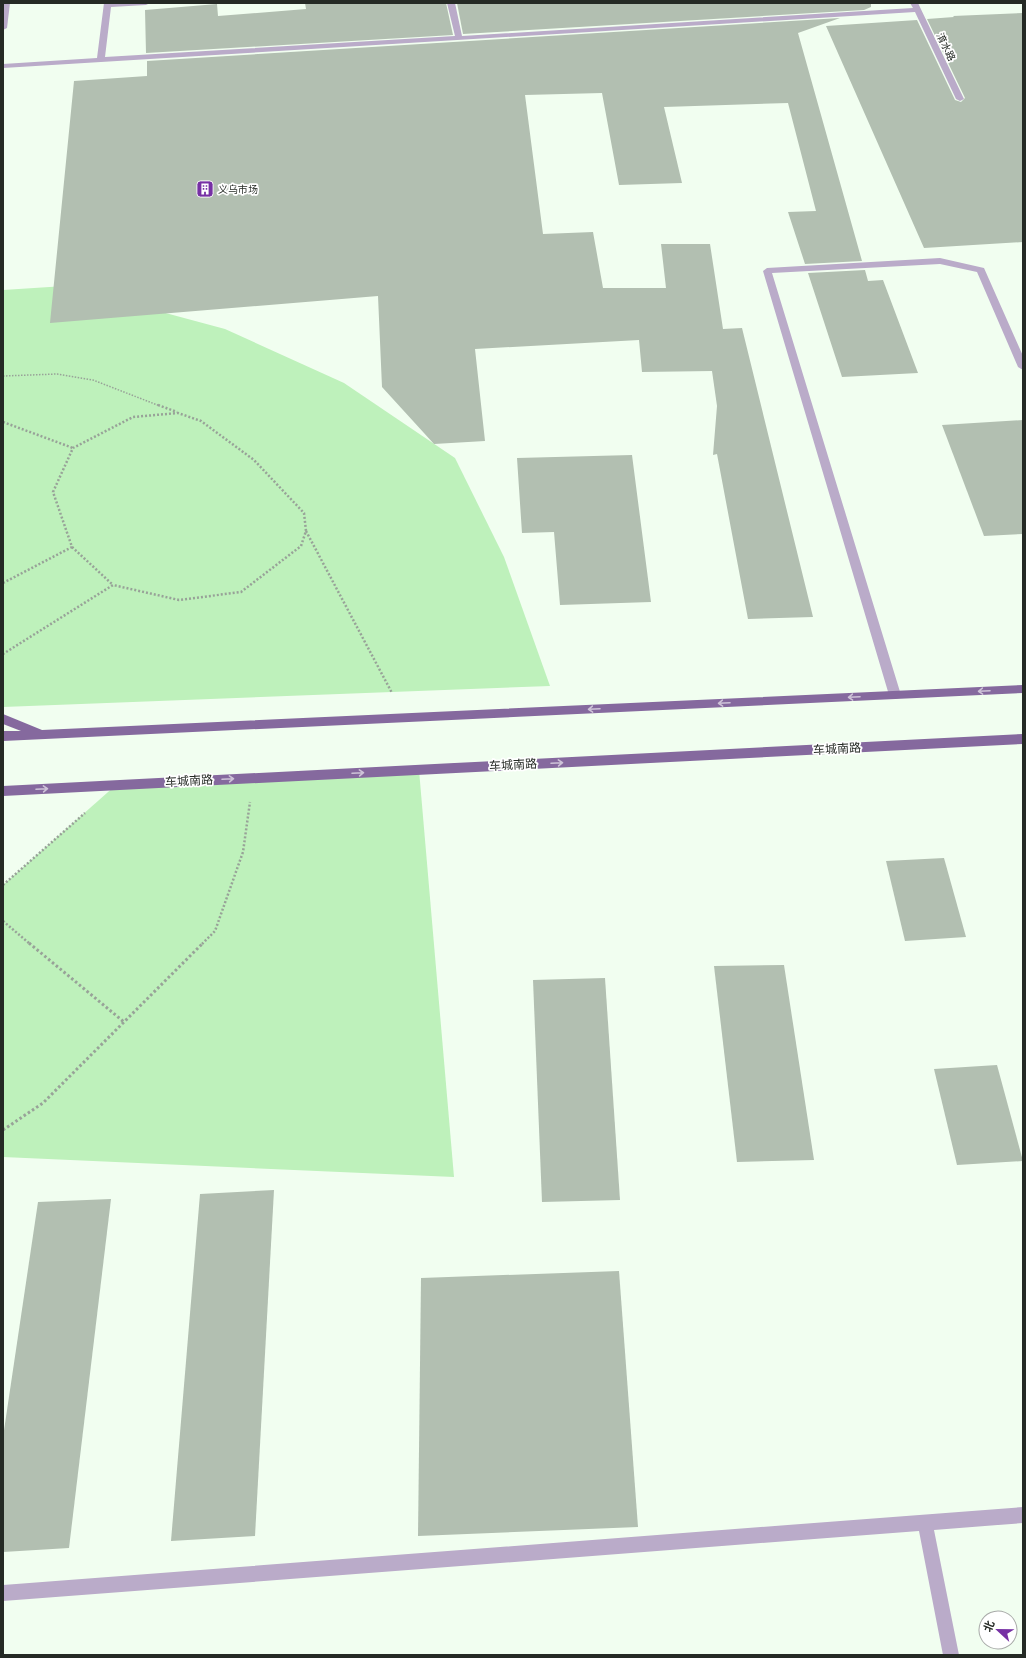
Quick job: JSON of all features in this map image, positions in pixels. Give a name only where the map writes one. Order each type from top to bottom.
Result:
[{"type":"main road","points":[[3,736],[1023,689]]},
{"type":"main road","points":[[3,719],[44,735]]},
{"type":"main road","name":"车城南路","points":[[3,791],[1023,739]]},
{"type":"street","points":[[3,28],[6,3]]},
{"type":"street","points":[[101,60],[108,4],[146,3]]},
{"type":"street","points":[[451,3],[459,38]]},
{"type":"street","points":[[3,66],[459,38],[916,7]]},
{"type":"street","name":"淯水路","points":[[916,7],[960,99]]},
{"type":"street","points":[[895,695],[768,271],[940,261],[981,270],[1023,367]]},
{"type":"street","points":[[3,1593],[1023,1515]]},
{"type":"street","points":[[925,1522],[951,1655]]},
{"type":"path","points":[[3,376],[57,374],[93,380],[201,421],[254,460],[304,513],[306,531],[405,718]]},
{"type":"path","points":[[178,413],[133,417],[73,448],[54,492],[72,547],[113,585],[179,600],[240,592],[301,546],[306,531]]},
{"type":"path","points":[[3,422],[73,448]]},
{"type":"path","points":[[3,583],[72,547]]},
{"type":"path","points":[[3,654],[113,585]]},
{"type":"path","points":[[3,1130],[44,1103],[215,931],[243,852],[252,778]]},
{"type":"path","points":[[3,885],[116,785]]},
{"type":"path","points":[[3,920],[124,1022]]},
{"type":"green space","points":[[65,286],[225,329],[344,383],[455,458],[504,557],[550,686],[3,707],[3,290]]},
{"type":"green space","points":[[419,770],[454,1177],[3,1157],[3,885],[116,785]]},
{"type":"building","points":[[305,3],[446,3],[453,35],[146,53],[145,10],[217,4],[218,16],[306,9]]},
{"type":"building","points":[[457,3],[871,3],[871,7],[864,10],[463,34]]},
{"type":"building","points":[[1023,13],[1023,242],[924,248],[826,26],[917,20],[955,100],[961,102],[965,98],[927,19],[954,17],[953,16]]},
{"type":"building","points":[[840,18],[798,33],[862,261],[805,264],[788,212],[816,211],[788,103],[664,107],[682,183],[619,185],[602,93],[525,95],[543,234],[593,232],[603,288],[666,288],[661,244],[710,244],[723,329],[742,328],[813,617],[748,619],[717,454],[713,455],[717,406],[712,371],[642,372],[639,340],[475,349],[485,441],[434,444],[382,387],[378,296],[50,323],[74,81],[147,76],[147,61]]},
{"type":"building","points":[[865,270],[868,281],[883,280],[918,373],[842,377],[808,273]]},
{"type":"building","points":[[1023,420],[1023,534],[984,536],[942,425]]},
{"type":"building","points":[[632,455],[651,602],[560,605],[554,532],[522,533],[517,458]]},
{"type":"building","points":[[944,858],[966,937],[905,941],[886,861]]},
{"type":"building","points":[[784,965],[814,1160],[737,1162],[714,966]]},
{"type":"building","points":[[605,978],[620,1200],[542,1202],[533,980]]},
{"type":"building","points":[[997,1065],[1023,1161],[957,1165],[934,1069]]},
{"type":"building","points":[[274,1190],[255,1536],[171,1541],[200,1194]]},
{"type":"building","points":[[111,1199],[69,1548],[3,1552],[3,1437],[38,1202]]},
{"type":"building","points":[[619,1271],[638,1527],[418,1536],[421,1278]]},
{"type":"place","name":"义乌市场","points":[[205,189]]}]
